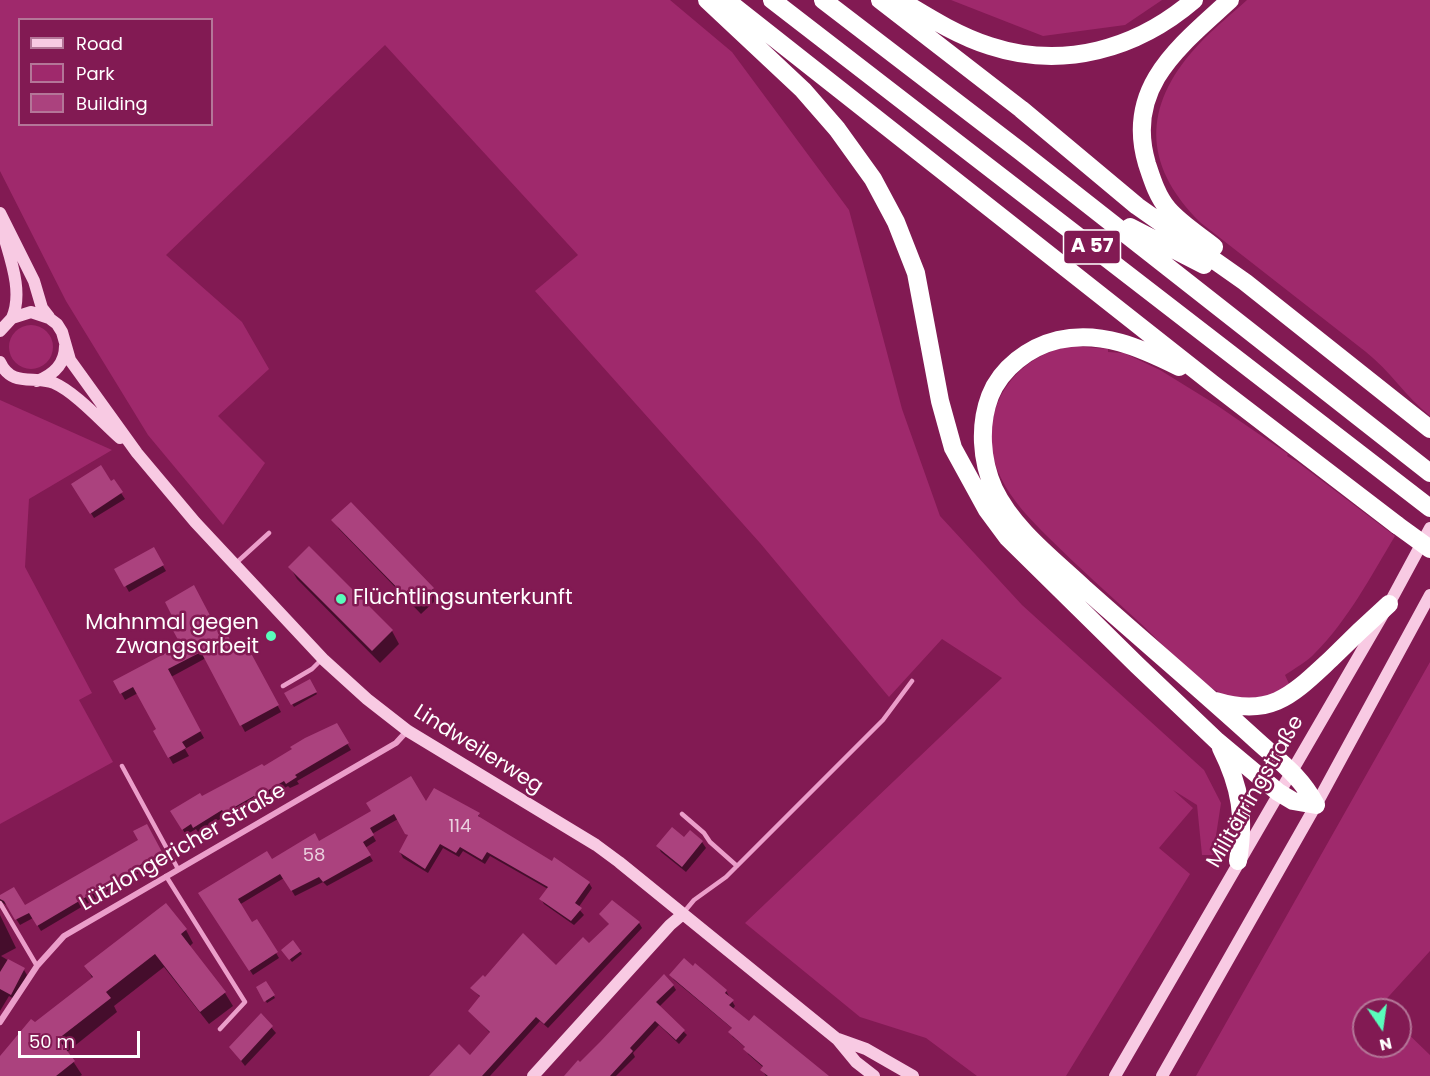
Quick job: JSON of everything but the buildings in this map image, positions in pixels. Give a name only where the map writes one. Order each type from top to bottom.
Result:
[{"type":"highway","points":[[707,0],[802,90],[837,129],[873,179],[896,222],[916,273],[940,400],[953,448],[987,510],[1007,537],[1217,741],[1278,792],[1293,801],[1316,805]]},
{"type":"highway","points":[[726,0],[1213,384],[1430,549]]},
{"type":"highway","name":"A 57","points":[[772,0],[1430,508]]},
{"type":"highway","name":"A 57","points":[[822,0],[1090,206],[1428,472]]},
{"type":"highway","points":[[880,0],[1021,109],[1137,206],[1264,297],[1430,429]]},
{"type":"highway","points":[[900,0],[921,13],[989,46],[1020,54],[1065,55],[1114,47],[1143,36],[1170,20],[1194,0]]},
{"type":"highway","points":[[1230,0],[1177,49],[1154,81],[1142,120],[1142,148],[1159,197],[1167,208],[1226,257],[1264,297]]},
{"type":"highway","points":[[1090,206],[1264,297]]},
{"type":"highway","points":[[1213,384],[1146,351],[1113,340],[1067,339],[1048,343],[1037,348],[1006,371],[993,389],[983,422],[983,448],[988,472],[994,489],[1017,523],[1045,552],[1292,772],[1306,786],[1316,805]]},
{"type":"highway","points":[[1211,700],[1234,706],[1255,707],[1290,695],[1389,604]]},
{"type":"highway","points":[[1217,741],[1234,775],[1239,797],[1241,841],[1238,861]]},
{"type":"street","name":"Lindweilerweg","points":[[0,213],[34,281],[42,308],[57,324],[70,360],[137,453],[195,522],[323,659],[367,699],[408,731],[596,845],[619,862],[837,1038],[856,1062],[874,1076]]},
{"type":"street","points":[[0,220],[16,285],[17,306],[4,325]]},
{"type":"street","points":[[4,325],[31,312],[49,318]]},
{"type":"street","points":[[36,381],[48,377],[57,369],[65,351],[65,342]]},
{"type":"street","name":"Lindweilerweg","points":[[1,364],[11,375],[23,380],[52,382],[66,391],[137,453]]},
{"type":"street","name":"Militärringstraße","points":[[1115,1076],[1389,604],[1430,528]]},
{"type":"street","points":[[1162,1076],[1316,805],[1430,595]]},
{"type":"street","name":"Lützlongericher Straße","points":[[0,1022],[37,966],[64,936],[396,743],[408,731]]},
{"type":"street","points":[[537,1075],[682,914]]},
{"type":"street","name":"Lindweilerweg","points":[[837,1038],[866,1049],[913,1076]]},
{"type":"lane","points":[[235,564],[269,533]]},
{"type":"lane","points":[[283,686],[312,669],[323,659]]},
{"type":"lane","points":[[682,914],[694,900],[726,877],[884,720],[912,681]]},
{"type":"lane","points":[[122,766],[178,869]]},
{"type":"lane","points":[[682,814],[737,866]]},
{"type":"lane","points":[[166,876],[245,1002],[220,1029]]},
{"type":"lane","points":[[0,903],[37,966]]},
{"type":"green space","points":[[0,0],[670,0],[732,52],[849,210],[902,409],[940,516],[1022,605],[1204,770],[1221,803],[1213,855],[1202,855],[1197,805],[1173,790],[1193,808],[1159,848],[1190,874],[1066,1076],[977,1076],[926,1038],[860,1017],[745,923],[1002,678],[942,639],[889,697],[760,543],[535,291],[578,255],[385,45],[166,255],[242,322],[269,369],[218,416],[265,463],[223,525],[148,435],[66,301],[0,171]]},
{"type":"green space","points":[[951,0],[1162,0],[1125,25],[1043,36]]},
{"type":"green space","points":[[1247,0],[1430,0],[1430,416],[1366,352],[1201,223],[1169,183],[1161,162],[1157,141],[1158,119],[1163,97],[1191,53]]},
{"type":"green space","points":[[31,325],[46,332],[53,347],[46,362],[31,369],[16,362],[9,347],[16,332]]},
{"type":"green space","points":[[1074,346],[1124,353],[1160,370],[1288,454],[1287,456],[1395,536],[1358,597],[1327,640],[1305,662],[1285,675],[1290,686],[1267,696],[1250,698],[1225,695],[1215,690],[1180,662],[1049,538],[1011,495],[996,466],[991,442],[993,417],[997,405],[1009,383],[1022,369],[1046,353]]},
{"type":"green space","points":[[0,400],[112,450],[29,499],[25,567],[92,693],[79,700],[113,762],[0,824]]},
{"type":"green space","points":[[1430,662],[1430,951],[1387,998],[1352,998],[1352,1058],[1412,1058],[1412,1038],[1430,1055],[1430,1076],[1196,1076]]},
{"type":"place","name":"Flüchtlingsunterkunft","points":[[341,599]]},
{"type":"place","name":"Mahnmal gegen Zwangsarbeit","points":[[271,636]]}]
